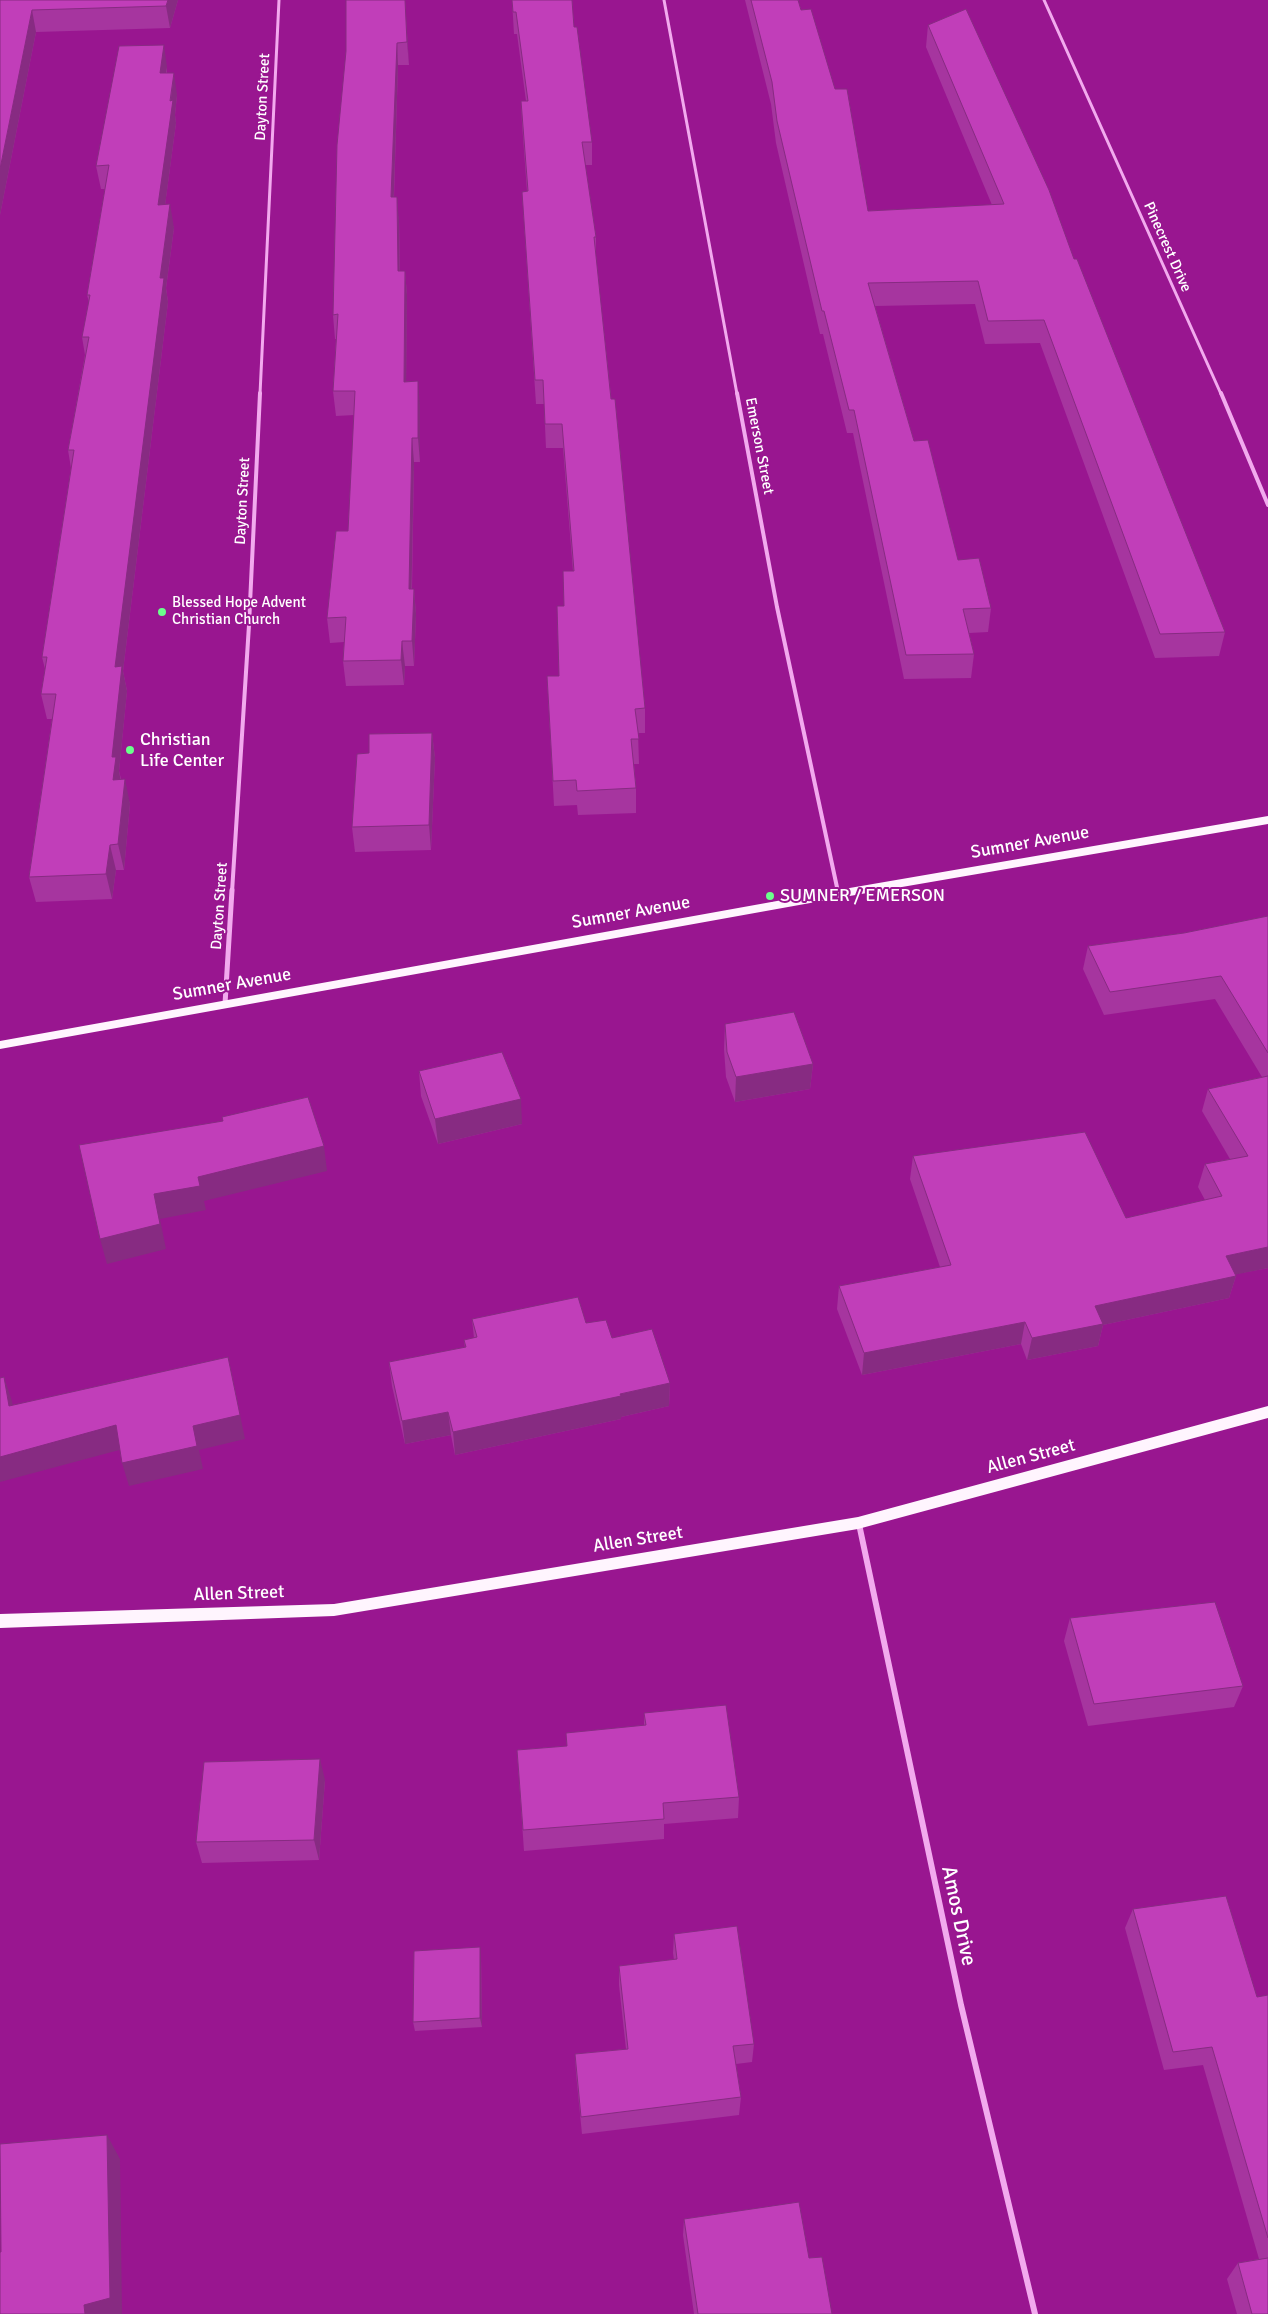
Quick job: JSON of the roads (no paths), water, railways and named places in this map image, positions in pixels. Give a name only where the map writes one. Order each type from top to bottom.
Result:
[{"type":"main road","name":"Sumner Avenue","points":[[0,1045],[838,894],[1268,820]]},
{"type":"main road","name":"Allen Street","points":[[0,1621],[334,1610],[858,1523],[1268,1412]]},
{"type":"street","name":"Dayton Street","points":[[225,1004],[248,635],[280,0]]},
{"type":"street","name":"Emerson Street","points":[[664,0],[777,607],[838,894]]},
{"type":"street","name":"Pinecrest Drive","points":[[1044,0],[1218,387],[1268,505]]},
{"type":"street","name":"Amos Drive","points":[[858,1523],[961,2005],[1035,2314]]},
{"type":"place","name":"Blessed Hope Advent Christian Church","points":[[162,612]]},
{"type":"place","name":"Christian Life Center","points":[[130,750]]},
{"type":"place","name":"SUMNER / EMERSON","points":[[770,896]]}]
